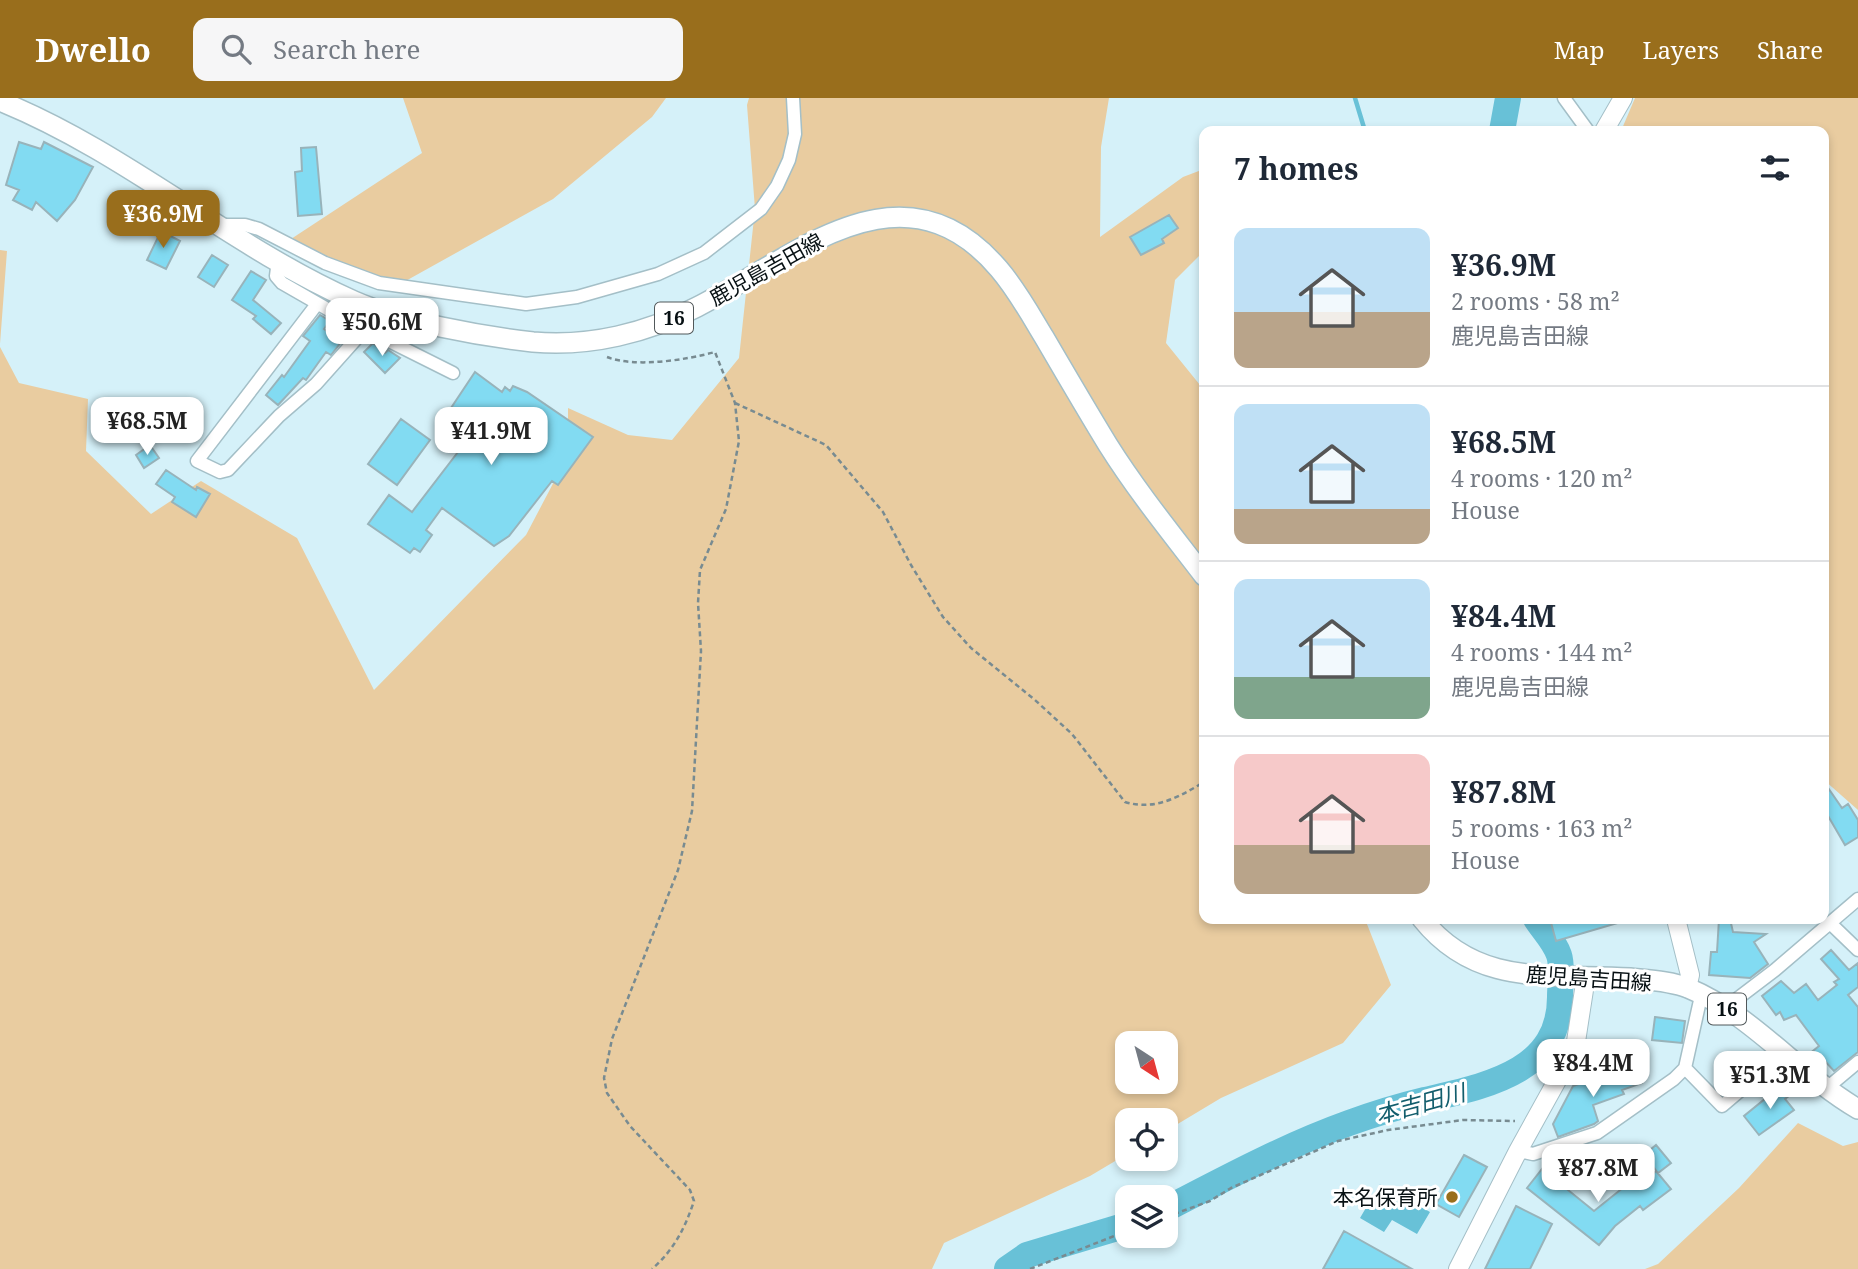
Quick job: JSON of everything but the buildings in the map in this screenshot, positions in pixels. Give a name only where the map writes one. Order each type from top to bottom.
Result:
[{"type":"main road","name":"鹿児島吉田線","points":[[0,101],[56,127],[119,162],[278,260],[354,300],[413,319],[535,342],[597,341],[632,333],[688,312],[821,236],[848,226],[872,220],[907,217],[938,223],[983,252],[1000,270],[1023,301],[1110,448],[1199,569]]},
{"type":"main road","name":"鹿児島吉田線","points":[[1427,924],[1446,942],[1475,960],[1499,970],[1532,976],[1652,980],[1694,992],[1725,1008],[1858,1109]]},
{"type":"street","points":[[219,225],[245,225],[259,229],[325,263],[379,283],[526,304],[577,297],[658,274],[704,253],[761,209],[777,186],[789,160],[795,134],[793,98]]},
{"type":"street","points":[[1564,98],[1584,126]]},
{"type":"street","points":[[1607,126],[1623,98]]},
{"type":"street","points":[[278,260],[276,276],[282,284],[453,373]]},
{"type":"street","points":[[317,304],[197,461],[220,472],[229,470],[279,415],[316,384],[366,328]]},
{"type":"street","points":[[1858,899],[1830,923],[1858,950]]},
{"type":"street","points":[[1518,1151],[1533,1154],[1597,1133],[1674,1079],[1685,1068],[1694,992],[1677,924]]},
{"type":"street","points":[[1725,1008],[1829,924]]},
{"type":"street","points":[[1458,1269],[1518,1151],[1575,1048],[1577,978]]},
{"type":"street","points":[[1685,1068],[1721,1106],[1783,1054]]},
{"type":"street","points":[[1827,1088],[1858,1062]]},
{"type":"path","points":[[597,341],[607,358],[625,362],[690,359],[715,352],[734,403],[739,441],[726,509],[700,570],[698,603],[701,651],[692,811],[678,870],[612,1039],[604,1078],[607,1093],[630,1126],[690,1190],[694,1201],[678,1240],[652,1269]]},
{"type":"path","points":[[734,403],[826,446],[883,512],[943,617],[971,648],[1072,734],[1125,802],[1138,806],[1155,805],[1177,798],[1199,785]]},
{"type":"path","points":[[1178,1213],[1210,1201],[1231,1188],[1338,1141],[1388,1130],[1463,1120],[1534,1121]]},
{"type":"path","points":[[1030,1269],[1115,1236]]},
{"type":"shaded area","points":[[403,98],[666,98],[652,117],[553,199],[393,288],[291,239],[422,153]]},
{"type":"shaded area","points":[[749,98],[1109,98],[1101,147],[1100,237],[1183,177],[1199,171],[1199,256],[1175,280],[1166,343],[1199,384],[1199,924],[1367,924],[1391,985],[1343,1043],[1221,1098],[1178,1124],[1178,1108],[1115,1108],[1115,1161],[1090,1176],[944,1243],[932,1269],[0,1269],[0,347],[19,383],[88,399],[86,451],[151,514],[201,481],[297,538],[374,690],[526,535],[568,455],[568,408],[628,435],[672,440],[739,358],[755,209],[747,105]]},
{"type":"shaded area","points":[[1635,98],[1858,98],[1858,810],[1829,784],[1829,126],[1623,126]]},
{"type":"shaded area","points":[[0,250],[7,251],[0,344]]},
{"type":"shaded area","points":[[1798,1123],[1843,1146],[1858,1142],[1858,1269],[1645,1269],[1658,1264],[1739,1188]]},
{"type":"water","points":[[1380,1184],[1430,1212],[1417,1234],[1392,1220],[1384,1232],[1360,1218]]},
{"type":"waterway","points":[[1355,98],[1363,126]]},
{"type":"waterway","name":"本吉田川","points":[[1503,126],[1508,98]]},
{"type":"waterway","name":"本吉田川","points":[[1178,1203],[1325,1132],[1387,1110],[1494,1081],[1515,1072],[1533,1059],[1547,1043],[1557,1023],[1560,997],[1560,960],[1552,941],[1540,924]]},
{"type":"waterway","name":"本吉田川","points":[[1007,1269],[1027,1255],[1115,1229]]},
{"type":"place","name":"本名保育所","points":[[1452,1197]]}]
